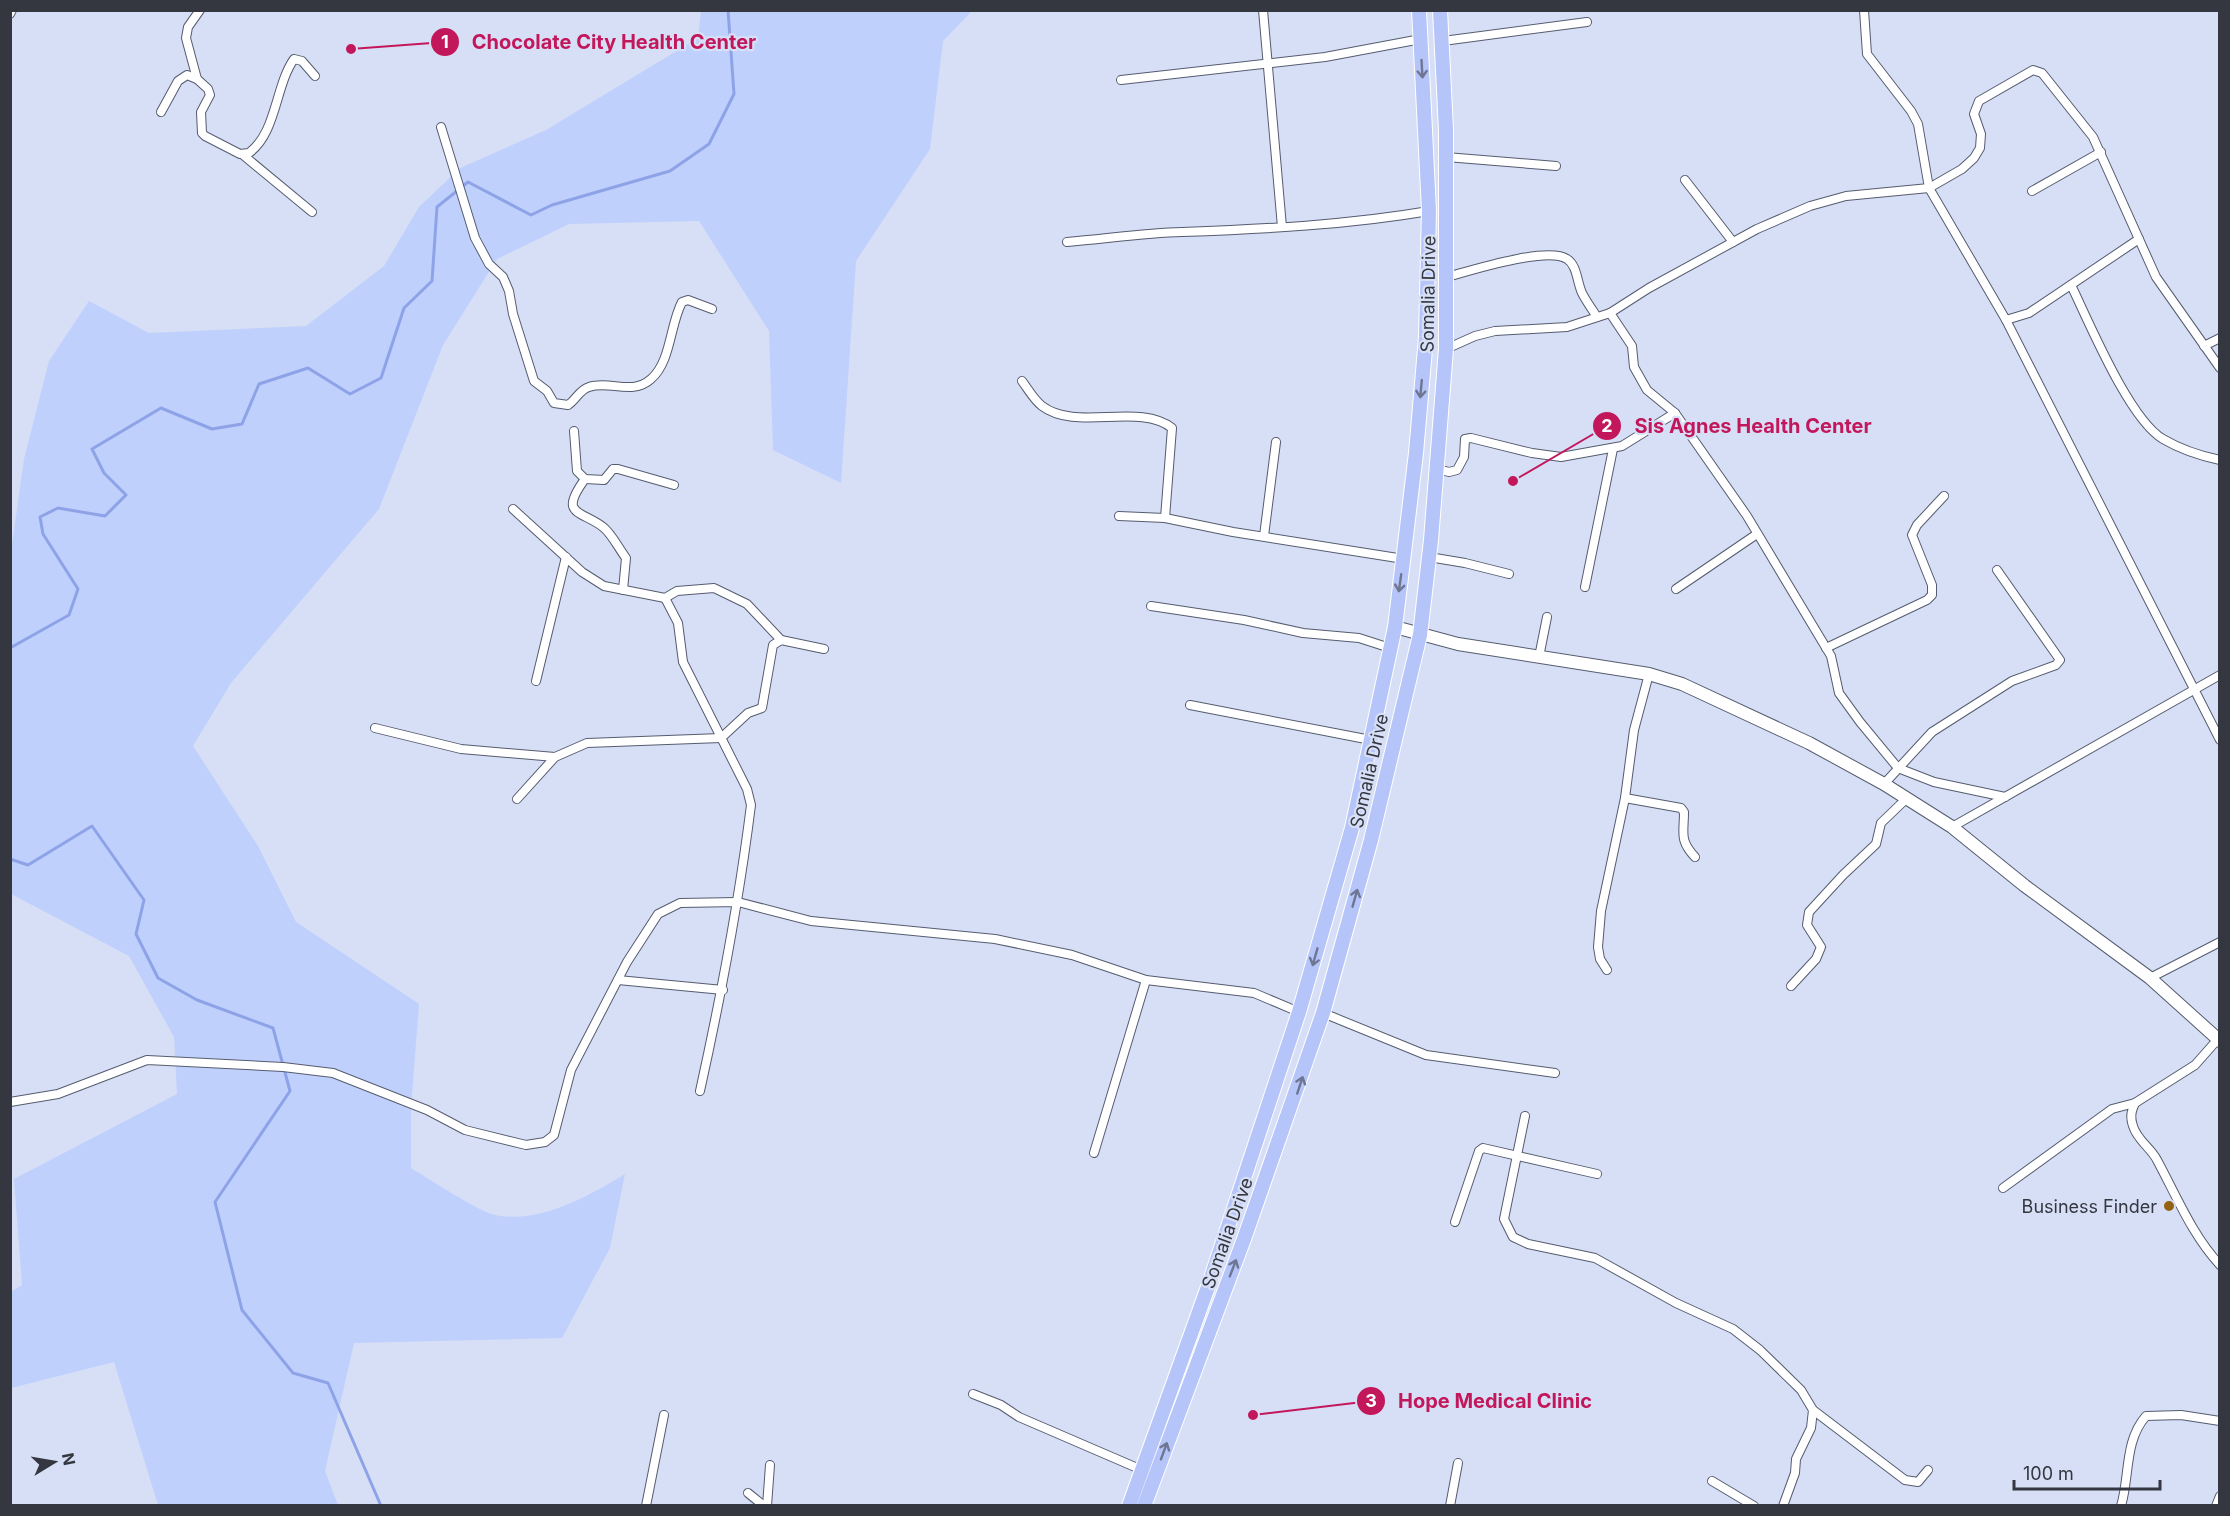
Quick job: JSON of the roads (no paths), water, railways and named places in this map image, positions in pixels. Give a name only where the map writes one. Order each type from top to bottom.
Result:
[{"type":"main road","name":"Somalia Drive","points":[[1129,1506],[1209,1284],[1299,1012],[1352,828],[1395,627],[1426,337],[1429,211],[1419,10]]},
{"type":"main road","name":"Somalia Drive","points":[[1144,1506],[1248,1229],[1323,1013],[1371,840],[1420,635],[1429,558],[1446,349],[1446,157],[1440,10]]},
{"type":"street","points":[[1263,10],[1282,227]]},
{"type":"street","points":[[1864,10],[1867,54],[1911,111],[1918,124],[1929,188],[2006,320],[2220,740]]},
{"type":"street","points":[[197,79],[186,38],[188,27],[199,11]]},
{"type":"street","points":[[1443,41],[1587,22]]},
{"type":"street","points":[[1121,80],[1207,73],[1266,62],[1336,56],[1421,39]]},
{"type":"street","points":[[243,155],[252,150],[266,129],[280,87],[294,59],[302,61],[315,76]]},
{"type":"street","points":[[1446,349],[1475,336],[1495,331],[1567,327],[1610,313],[1733,242],[1781,217],[1810,206],[1846,196],[1929,188],[1962,169],[1974,158],[1980,148],[1981,134],[1974,114],[1979,101],[2034,70],[2042,73],[2078,115],[2101,152],[2156,278],[2220,368]]},
{"type":"street","points":[[161,112],[177,81],[187,75],[197,79],[208,89],[210,96],[201,112],[202,133],[243,155],[312,212]]},
{"type":"street","points":[[441,127],[475,238],[489,264],[503,276],[509,291],[513,314],[534,381],[542,385],[557,405],[568,405],[588,387],[608,385],[631,388],[651,379],[662,362],[682,302],[688,300],[712,309]]},
{"type":"street","points":[[2032,191],[2101,152]]},
{"type":"street","points":[[1446,157],[1556,166]]},
{"type":"street","points":[[1685,180],[1733,242]]},
{"type":"street","points":[[1067,242],[1383,219],[1429,211]]},
{"type":"street","points":[[2006,320],[2029,313],[2139,239]]},
{"type":"street","points":[[1447,277],[1511,260],[1555,256],[1566,258],[1573,266],[1582,292],[1597,317]]},
{"type":"street","points":[[2071,285],[2123,392],[2140,415],[2161,439],[2200,455],[2220,460]]},
{"type":"street","points":[[1610,313],[1632,346],[1634,367],[1647,390],[1675,413],[1704,451],[1826,648],[1831,657],[1839,693],[1898,768],[1934,782],[2005,797]]},
{"type":"street","points":[[2204,346],[2220,338]]},
{"type":"street","points":[[1022,381],[1041,406],[1051,412],[1080,417],[1147,418],[1160,420],[1172,428],[1165,518]]},
{"type":"street","points":[[1437,469],[1449,472],[1457,470],[1464,457],[1463,442],[1471,438],[1532,453],[1561,457],[1613,449],[1675,413]]},
{"type":"street","points":[[574,431],[577,471],[585,479],[604,480],[613,469],[618,469],[674,485]]},
{"type":"street","points":[[1264,536],[1276,442]]},
{"type":"street","points":[[1585,587],[1613,449]]},
{"type":"street","points":[[585,479],[575,492],[574,507],[580,516],[604,527],[626,558],[623,590]]},
{"type":"street","points":[[1826,648],[1927,600],[1932,595],[1932,585],[1912,535],[1917,525],[1944,496]]},
{"type":"street","points":[[513,509],[566,557],[604,586],[665,598],[677,591],[714,588],[747,604],[781,640],[824,649]]},
{"type":"street","points":[[1119,516],[1165,518],[1404,559]]},
{"type":"street","points":[[1676,589],[1757,534]]},
{"type":"street","points":[[536,681],[566,557]]},
{"type":"street","points":[[1429,558],[1509,574]]},
{"type":"street","points":[[1884,784],[1932,732],[2012,681],[2056,665],[2060,660],[1997,570]]},
{"type":"street","points":[[665,598],[678,623],[683,662],[747,789],[751,805],[723,990],[700,1091]]},
{"type":"street","points":[[1151,606],[1245,620],[1303,633],[1359,638],[1390,648]]},
{"type":"street","points":[[1539,657],[1547,617]]},
{"type":"street","points":[[1395,627],[1420,635],[1649,674],[1682,684],[1819,748],[1884,784],[1952,827],[2025,886],[2150,978],[2219,1040],[2195,1065],[2135,1103],[2112,1109],[2003,1188]]},
{"type":"street","points":[[517,799],[555,757],[587,743],[721,738],[748,712],[762,708],[773,645],[781,640]]},
{"type":"street","points":[[1607,970],[1600,959],[1599,922],[1625,798],[1634,730],[1649,674]]},
{"type":"street","points":[[1952,827],[2220,675]]},
{"type":"street","points":[[1190,705],[1371,740]]},
{"type":"street","points":[[375,728],[461,749],[555,757]]},
{"type":"street","points":[[1625,798],[1681,808],[1684,812],[1682,833],[1685,847],[1695,857]]},
{"type":"street","points":[[1791,986],[1816,959],[1821,947],[1807,925],[1809,912],[1876,844],[1881,823],[1906,799]]},
{"type":"street","points":[[10,1102],[58,1094],[147,1060],[283,1067],[333,1072],[427,1110],[465,1130],[526,1144],[545,1142],[554,1135],[571,1070],[618,980],[658,914],[680,903],[738,902],[811,921],[995,939],[1072,956],[1146,980],[1254,993],[1299,1012]]},
{"type":"street","points":[[2150,978],[2220,942]]},
{"type":"street","points":[[618,980],[723,990]]},
{"type":"street","points":[[1094,1153],[1146,980]]},
{"type":"street","points":[[1323,1013],[1426,1055],[1555,1073]]},
{"type":"street","points":[[2135,1103],[2130,1113],[2133,1127],[2145,1147],[2156,1157],[2180,1206],[2220,1265]]},
{"type":"street","points":[[1525,1116],[1504,1219],[1513,1237],[1527,1244],[1595,1258],[1676,1303],[1733,1329],[1760,1350],[1801,1390],[1813,1410],[1905,1480],[1918,1482],[1928,1470]]},
{"type":"street","points":[[1455,1222],[1479,1150],[1487,1148],[1597,1174]]},
{"type":"street","points":[[973,1394],[1001,1405],[1019,1417],[1142,1470]]},
{"type":"street","points":[[1783,1506],[1795,1473],[1796,1459],[1811,1428],[1813,1410]]},
{"type":"street","points":[[646,1506],[664,1415]]},
{"type":"street","points":[[2121,1506],[2131,1443],[2139,1423],[2146,1416],[2181,1415],[2220,1421]]},
{"type":"street","points":[[1450,1506],[1458,1463]]},
{"type":"street","points":[[766,1506],[770,1465]]},
{"type":"street","points":[[1712,1481],[1754,1506]]},
{"type":"street","points":[[748,1492],[766,1506]]},
{"type":"street","points":[[2216,1506],[2220,1496]]},
{"type":"waterway","points":[[10,648],[69,615],[78,589],[43,534],[40,517],[58,508],[105,516],[126,495],[104,473],[92,449],[161,408],[212,429],[242,424],[259,384],[308,368],[350,394],[381,378],[404,308],[432,281],[437,207],[468,182],[531,215],[552,205],[670,171],[709,144],[734,94],[728,10]]},
{"type":"waterway","points":[[10,859],[28,865],[92,826],[144,900],[136,934],[158,978],[197,1000],[273,1028],[290,1091],[215,1202],[242,1310],[293,1373],[328,1383],[381,1506]]},
{"type":"place","name":"Chocolate City Health Center","points":[[351,49]]},
{"type":"place","name":"Sis Agnes Health Center","points":[[1513,481]]},
{"type":"place","name":"Business Finder","points":[[2169,1206]]},
{"type":"place","name":"Hope Medical Clinic","points":[[1253,1415]]}]
